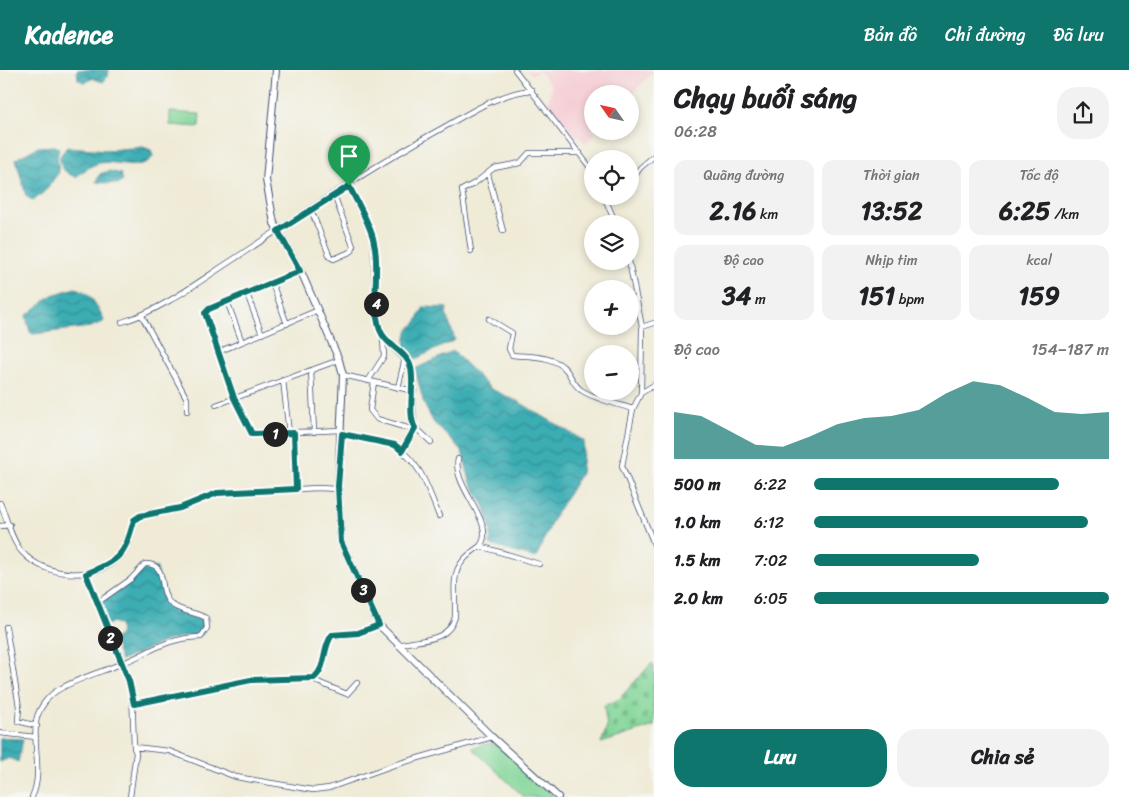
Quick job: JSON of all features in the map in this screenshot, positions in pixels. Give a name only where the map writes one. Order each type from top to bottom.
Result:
[{"type":"street","points":[[276,70],[266,180],[278,231],[300,271],[339,360],[343,375],[338,490],[341,542],[379,625],[492,737],[558,797]]},
{"type":"street","points":[[515,70],[584,159]]},
{"type":"street","points":[[122,322],[142,316],[414,144],[486,104],[519,91],[532,90]]},
{"type":"street","points":[[471,250],[461,192],[498,166],[520,163],[529,153],[580,153]]},
{"type":"street","points":[[639,170],[654,156]]},
{"type":"street","points":[[488,174],[503,231]]},
{"type":"street","points":[[349,186],[373,238],[376,313],[383,336],[384,356],[368,381]]},
{"type":"street","points":[[311,210],[330,257],[334,258],[352,251],[353,246],[334,195]]},
{"type":"street","points":[[632,270],[642,327],[640,393],[633,409],[622,466],[654,544]]},
{"type":"street","points":[[300,271],[227,301],[209,309],[205,313],[234,398],[252,434],[342,432],[395,445],[418,467],[439,516]]},
{"type":"street","points":[[272,283],[286,324]]},
{"type":"street","points":[[247,294],[262,334]]},
{"type":"street","points":[[227,301],[242,342]]},
{"type":"street","points":[[218,352],[316,311]]},
{"type":"street","points":[[142,316],[187,399],[187,411]]},
{"type":"street","points":[[489,319],[512,333],[510,349],[512,355],[544,358],[556,362],[567,371],[576,386],[584,392],[633,409]]},
{"type":"street","points":[[642,327],[654,323]]},
{"type":"street","points":[[383,336],[411,365],[414,391],[412,418],[415,429],[402,451]]},
{"type":"street","points":[[398,388],[405,358]]},
{"type":"street","points":[[216,405],[339,360]]},
{"type":"street","points":[[310,370],[314,432]]},
{"type":"street","points":[[343,375],[414,391]]},
{"type":"street","points":[[283,380],[292,433],[296,489]]},
{"type":"street","points":[[374,382],[370,410],[377,420],[415,429],[431,442]]},
{"type":"street","points":[[640,393],[654,385]]},
{"type":"street","points":[[398,645],[436,639],[453,625],[455,617],[456,570],[463,558],[480,546],[484,537],[481,519],[459,481],[456,472],[458,458]]},
{"type":"street","points":[[0,503],[16,543],[25,555],[57,571],[75,575],[86,574],[119,556],[130,538],[134,520],[140,516],[180,508],[217,493],[296,489],[338,490]]},
{"type":"street","points":[[0,526],[10,525]]},
{"type":"street","points":[[480,546],[539,564]]},
{"type":"street","points":[[32,797],[37,782],[36,726],[41,708],[57,690],[170,642],[188,636],[200,637],[206,632],[207,620],[203,616],[178,608],[168,600],[158,566],[150,564],[140,568],[131,579],[97,603]]},
{"type":"street","points":[[86,574],[129,681],[134,704],[134,747],[136,753],[130,797]]},
{"type":"street","points":[[314,678],[320,669],[326,647],[332,635],[358,633],[379,625]]},
{"type":"street","points":[[6,627],[19,707],[18,720],[36,726]]},
{"type":"street","points":[[134,704],[251,680],[314,678],[320,683],[347,694],[357,683]]},
{"type":"street","points":[[0,734],[36,737]]},
{"type":"street","points":[[134,747],[169,751],[236,777],[313,790],[330,788],[394,765],[492,737]]},
{"type":"shaded area","points":[[527,70],[654,70],[639,87],[639,85],[584,85],[584,140],[589,140],[586,143],[570,130],[548,102],[552,86],[539,71],[532,75]]},
{"type":"green space","points":[[170,112],[200,114],[199,127],[170,125]]},
{"type":"green space","points":[[652,663],[654,666],[654,726],[601,743],[607,727],[604,706],[619,699]]},
{"type":"green space","points":[[489,743],[500,747],[554,797],[524,797],[472,748]]},
{"type":"water","points":[[77,70],[109,70],[108,77],[103,82],[92,78],[85,83],[78,79]]},
{"type":"water","points":[[55,146],[59,148],[57,157],[59,172],[45,191],[33,201],[26,196],[16,159],[38,147]]},
{"type":"water","points":[[67,147],[108,150],[143,147],[151,150],[153,156],[149,161],[137,164],[100,163],[87,168],[76,177],[66,172],[61,164],[60,156]]},
{"type":"water","points":[[109,171],[121,174],[123,181],[118,184],[96,182],[100,174]]},
{"type":"water","points":[[75,288],[80,289],[89,296],[104,319],[103,322],[90,327],[33,334],[30,332],[26,316],[52,295]]},
{"type":"water","points":[[424,307],[447,308],[446,314],[455,340],[413,360],[404,352],[407,332],[417,321]]},
{"type":"water","points":[[453,351],[491,389],[519,402],[584,441],[581,473],[553,519],[536,558],[490,545],[491,532],[485,507],[470,481],[462,451],[434,423],[424,404],[415,369]]},
{"type":"water","points":[[144,566],[157,568],[164,599],[180,612],[202,620],[203,634],[189,635],[166,641],[121,661],[113,639],[119,636],[121,631],[119,625],[113,622],[107,625],[99,603],[129,584]]},
{"type":"water","points":[[0,738],[23,739],[18,762],[9,758],[0,762]]},
{"type":"route","points":[[349,186],[373,238],[376,261],[376,313],[380,329],[388,344],[404,356],[411,365],[414,391],[412,418],[415,428],[402,451],[395,445],[342,434],[338,486],[341,542],[379,625],[350,635],[335,634],[329,637],[322,664],[314,678],[307,680],[251,680],[219,685],[134,704],[129,681],[86,574],[116,560],[130,538],[134,520],[140,516],[180,508],[217,493],[296,489],[294,433],[257,435],[250,432],[234,398],[205,318],[205,313],[209,309],[227,301],[300,271],[278,231],[349,186]]}]
